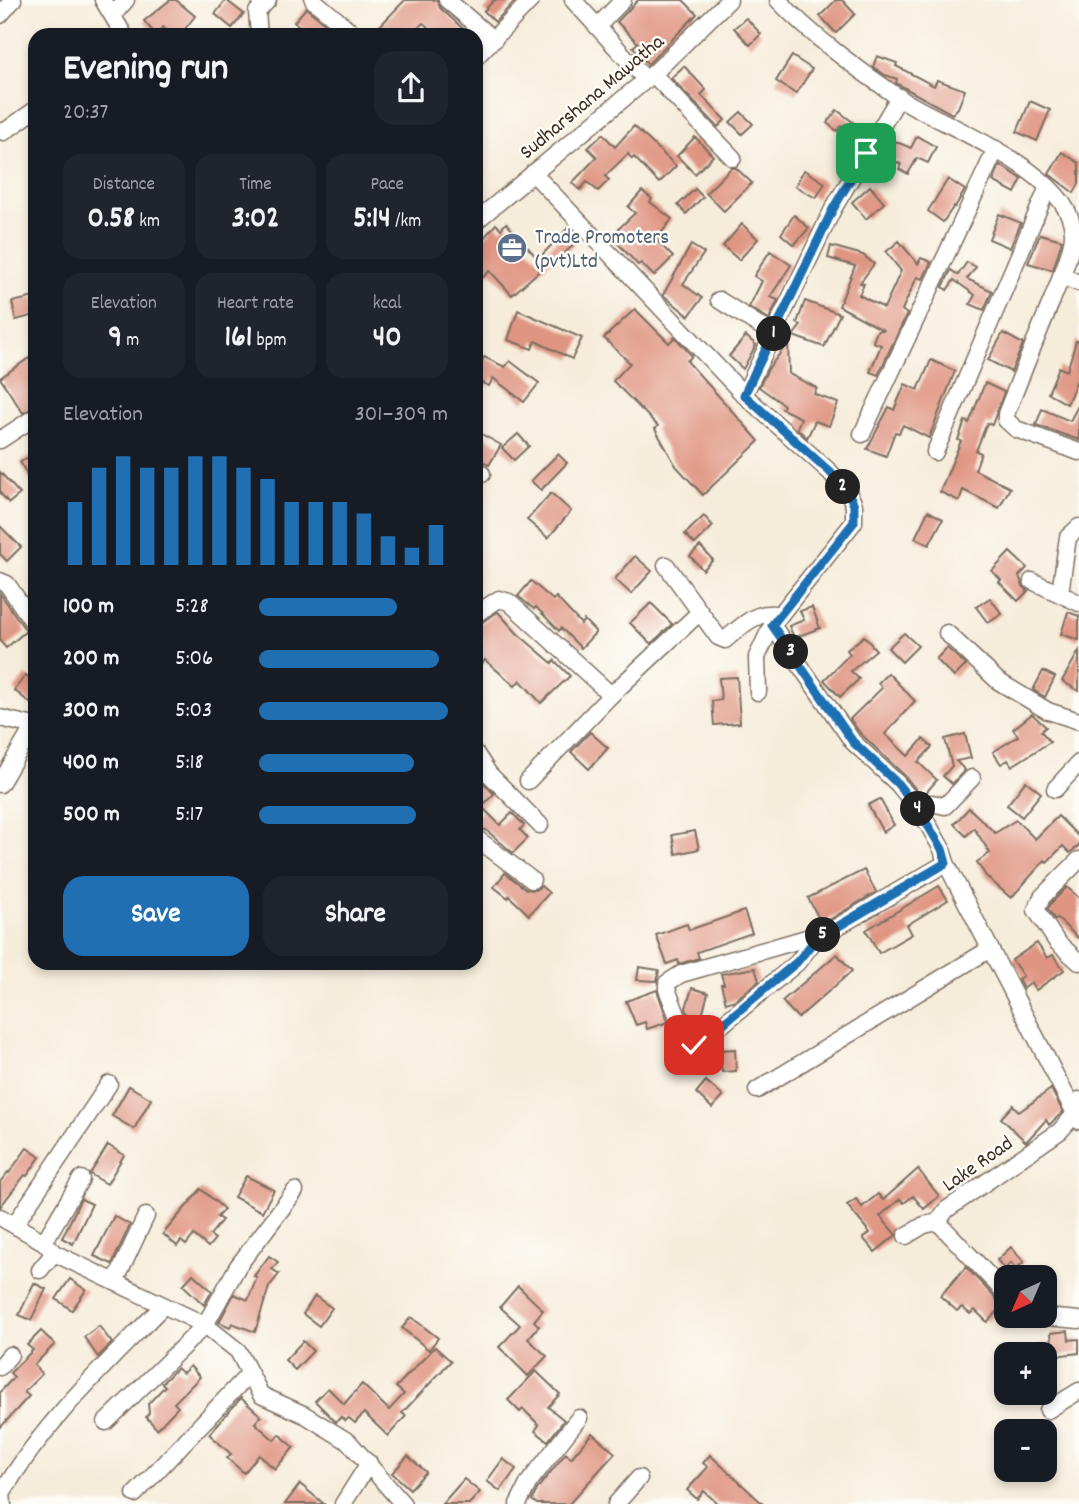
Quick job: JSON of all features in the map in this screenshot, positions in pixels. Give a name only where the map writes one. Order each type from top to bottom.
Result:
[{"type":"street","points":[[0,15],[13,0]]},
{"type":"street","points":[[103,0],[120,28]]},
{"type":"street","points":[[113,15],[126,0]]},
{"type":"street","points":[[258,28],[257,12],[268,0]]},
{"type":"street","points":[[313,0],[347,28]]},
{"type":"street","points":[[447,0],[480,28]]},
{"type":"street","points":[[483,50],[531,0]]},
{"type":"street","points":[[573,0],[733,158]]},
{"type":"street","points":[[598,26],[623,0]]},
{"type":"street","name":"Sudharshana Mawatha","points":[[483,215],[649,77],[729,0]]},
{"type":"street","points":[[778,0],[803,26],[899,97],[1014,159],[1048,187],[1062,203],[1073,234],[1061,276],[1006,414],[1006,420],[1016,429],[1079,452]]},
{"type":"street","points":[[483,31],[494,40]]},
{"type":"street","points":[[744,395],[833,209],[899,97]]},
{"type":"street","points":[[0,131],[4,132],[28,115]]},
{"type":"street","points":[[862,434],[996,149]]},
{"type":"street","points":[[533,173],[744,395],[830,472],[849,494],[854,505],[854,522],[776,620],[757,657],[758,692]]},
{"type":"street","points":[[935,452],[1048,187]]},
{"type":"street","points":[[1061,276],[1079,283]]},
{"type":"street","points":[[719,300],[773,334]]},
{"type":"street","points":[[0,419],[2,438],[28,421]]},
{"type":"street","points":[[1060,593],[1068,537],[1079,527]]},
{"type":"street","points":[[666,565],[718,637],[725,640],[754,617],[770,613],[776,620],[853,742],[897,783],[920,812],[942,849],[946,863],[990,949],[1077,1112]]},
{"type":"street","points":[[0,581],[7,584],[28,615]]},
{"type":"street","points":[[1032,581],[1079,603]]},
{"type":"street","points":[[483,609],[499,599],[509,602],[611,695]]},
{"type":"street","points":[[528,781],[611,695],[700,612]]},
{"type":"street","points":[[947,634],[999,681],[1048,711],[1079,721]]},
{"type":"street","points":[[0,718],[28,724]]},
{"type":"street","points":[[0,784],[28,735]]},
{"type":"street","points":[[1055,789],[1079,763]]},
{"type":"street","points":[[483,765],[540,825]]},
{"type":"street","points":[[920,812],[932,803],[945,806],[972,778]]},
{"type":"street","points":[[483,843],[532,880]]},
{"type":"street","points":[[1079,860],[1042,897],[1036,910],[1057,942],[1079,962]]},
{"type":"street","points":[[815,940],[810,937],[681,974],[667,983],[686,1038],[694,1045],[701,1042],[797,962],[815,940],[946,863]]},
{"type":"street","points":[[757,1090],[990,949]]},
{"type":"street","points":[[15,1224],[109,1084]]},
{"type":"street","name":"Lake Road","points":[[994,1281],[937,1222],[946,1210],[1060,1131],[1077,1112]]},
{"type":"street","points":[[40,1270],[81,1179]]},
{"type":"street","points":[[106,1422],[205,1325],[238,1266],[295,1191]]},
{"type":"street","points":[[115,1282],[146,1216]]},
{"type":"street","points":[[0,1217],[15,1224],[49,1248],[205,1325],[238,1351],[261,1395],[306,1415],[349,1442],[403,1504]]},
{"type":"street","points":[[906,1236],[924,1225],[937,1222]]},
{"type":"street","points":[[3,1504],[2,1493],[49,1426],[71,1399],[163,1306]]},
{"type":"street","points":[[1057,1318],[1079,1320]]},
{"type":"street","points":[[135,1494],[249,1374]]},
{"type":"street","points":[[1048,1410],[1079,1391]]},
{"type":"street","points":[[518,1504],[529,1482],[579,1418]]},
{"type":"street","points":[[343,1504],[369,1463]]},
{"type":"street","points":[[616,1504],[639,1478]]},
{"type":"building","points":[[170,0],[176,0],[195,16],[186,28],[150,28],[144,21]]},
{"type":"building","points":[[226,0],[244,14],[232,28],[215,14]]},
{"type":"building","points":[[405,0],[437,0],[440,8],[462,28],[429,28],[423,23],[418,28],[378,28]]},
{"type":"building","points":[[494,0],[516,0],[495,22],[484,11]]},
{"type":"building","points":[[638,0],[683,0],[697,14],[648,64],[633,47],[638,43],[617,22]]},
{"type":"building","points":[[836,0],[842,0],[855,14],[836,33],[820,16]]},
{"type":"building","points":[[306,8],[330,28],[302,28],[294,22]]},
{"type":"building","points":[[746,18],[761,34],[750,45],[734,28]]},
{"type":"building","points":[[792,56],[812,69],[796,94],[776,81]]},
{"type":"building","points":[[877,56],[897,63],[896,66],[934,86],[937,80],[965,90],[958,108],[952,114],[896,83],[897,79],[873,67]]},
{"type":"building","points":[[684,66],[706,90],[701,95],[725,120],[718,127],[671,78]]},
{"type":"building","points":[[1030,101],[1050,110],[1037,141],[1017,132]]},
{"type":"building","points":[[837,110],[866,132],[862,139],[841,126],[837,131],[827,123]]},
{"type":"building","points":[[741,112],[753,124],[742,134],[730,122]]},
{"type":"building","points":[[634,126],[676,166],[659,183],[628,154],[605,176],[609,180],[598,191],[587,182],[580,190],[572,183],[597,157],[588,148],[603,134],[615,147]]},
{"type":"building","points":[[917,136],[936,147],[928,163],[917,158],[908,174],[899,169],[901,164],[885,157],[892,140],[911,148]]},
{"type":"building","points":[[695,137],[713,156],[695,174],[677,156]]},
{"type":"building","points":[[1062,152],[1079,163],[1079,184],[1074,193],[1049,174]]},
{"type":"building","points":[[1000,165],[1022,179],[1015,193],[993,181]]},
{"type":"building","points":[[731,168],[736,168],[752,183],[724,211],[706,193]]},
{"type":"building","points":[[804,170],[825,183],[816,198],[795,186]]},
{"type":"building","points":[[948,179],[965,190],[943,222],[928,211]]},
{"type":"building","points":[[870,186],[884,203],[866,219],[852,202]]},
{"type":"building","points":[[695,189],[703,197],[686,214],[678,205]]},
{"type":"building","points":[[642,191],[652,199],[650,202],[672,219],[656,240],[673,257],[654,276],[641,263],[638,265],[611,236],[635,213],[628,207]]},
{"type":"building","points":[[999,214],[1021,223],[1010,248],[989,239]]},
{"type":"building","points":[[794,215],[809,228],[794,245],[781,234]]},
{"type":"building","points":[[506,223],[538,259],[568,228],[579,239],[556,262],[553,259],[512,295],[490,271],[483,277],[483,239],[496,224],[501,229]]},
{"type":"building","points":[[742,224],[758,239],[739,260],[723,246]]},
{"type":"building","points":[[1040,234],[1062,240],[1053,270],[1028,263]]},
{"type":"building","points":[[899,241],[918,264],[921,258],[931,262],[923,279],[917,277],[902,310],[907,314],[878,375],[870,372],[881,345],[873,342],[877,331],[883,330],[839,306],[855,266],[828,258],[831,246],[863,255],[874,264],[860,283],[864,284],[859,295],[884,308],[901,271],[886,252]]},
{"type":"building","points":[[691,245],[704,253],[683,284],[702,298],[689,316],[663,295]]},
{"type":"building","points":[[770,251],[791,265],[770,297],[778,300],[769,319],[749,307],[762,281],[754,276]]},
{"type":"building","points":[[967,262],[976,267],[967,279],[992,291],[984,310],[970,304],[975,295],[954,280],[947,290],[943,287],[951,270],[958,275]]},
{"type":"building","points":[[28,299],[28,317],[16,320],[12,302]]},
{"type":"building","points":[[805,301],[840,314],[824,347],[793,336],[801,325],[797,323]]},
{"type":"building","points":[[635,309],[669,343],[675,337],[692,356],[687,361],[759,441],[703,495],[676,466],[655,429],[658,426],[613,381],[630,363],[604,338]]},
{"type":"building","points":[[518,310],[582,338],[572,359],[535,341],[532,349],[508,340]]},
{"type":"building","points":[[1003,333],[1023,344],[1011,372],[988,360]]},
{"type":"building","points":[[746,336],[756,345],[743,369],[729,356]]},
{"type":"building","points":[[1076,341],[1079,341],[1079,375],[1067,404],[1048,393],[1059,367],[1067,371]]},
{"type":"building","points":[[788,343],[789,374],[817,388],[814,394],[838,403],[829,426],[815,421],[807,438],[797,428],[801,418],[782,409],[784,405],[759,387],[768,369]]},
{"type":"building","points":[[484,357],[505,367],[510,361],[539,383],[524,402],[493,378],[489,386],[483,383]]},
{"type":"building","points":[[28,359],[28,410],[23,413],[0,378]]},
{"type":"building","points":[[931,360],[955,371],[929,438],[903,425],[899,433],[895,432],[886,456],[867,449],[889,407],[894,410],[905,384],[918,390]]},
{"type":"building","points":[[985,383],[1004,392],[992,425],[987,423],[976,451],[981,453],[975,470],[1010,488],[999,508],[963,490],[959,501],[940,492],[961,441],[958,440],[965,421],[969,423]]},
{"type":"building","points":[[1079,404],[1079,440],[1036,425],[1042,409],[1070,421]]},
{"type":"building","points":[[518,434],[529,446],[514,460],[502,448]]},
{"type":"building","points":[[483,435],[501,445],[489,465],[483,461]]},
{"type":"building","points":[[558,454],[567,463],[541,490],[531,481]]},
{"type":"building","points":[[28,458],[28,476],[20,462]]},
{"type":"building","points":[[0,472],[20,494],[9,503],[0,493]]},
{"type":"building","points":[[551,493],[571,511],[548,538],[527,520]]},
{"type":"building","points":[[928,511],[943,519],[929,545],[915,538]]},
{"type":"building","points":[[704,516],[713,526],[695,544],[685,534]]},
{"type":"building","points":[[0,526],[21,547],[7,561],[0,554]]},
{"type":"building","points":[[700,546],[713,560],[703,570],[690,556]]},
{"type":"building","points":[[1010,552],[1027,568],[1019,576],[1028,591],[1018,601],[992,571]]},
{"type":"building","points":[[635,556],[652,571],[631,594],[615,579]]},
{"type":"building","points":[[531,581],[553,600],[556,597],[581,624],[584,620],[596,632],[581,648],[561,628],[559,631],[536,607],[534,609],[518,596]]},
{"type":"building","points":[[0,593],[26,631],[6,648],[0,641]]},
{"type":"building","points":[[990,598],[1002,614],[988,623],[976,607]]},
{"type":"building","points":[[651,603],[672,624],[651,644],[630,623]]},
{"type":"building","points":[[812,607],[820,628],[794,638],[789,626],[804,620],[800,611]]},
{"type":"building","points":[[498,612],[517,633],[552,663],[554,660],[570,676],[541,703],[520,680],[515,686],[485,660],[483,662],[483,622]]},
{"type":"building","points":[[1068,612],[1079,616],[1079,640],[1061,634]]},
{"type":"building","points":[[904,633],[918,646],[902,662],[888,648]]},
{"type":"building","points":[[864,636],[876,650],[851,671],[859,679],[840,697],[824,680],[850,654],[847,650]]},
{"type":"building","points":[[947,648],[966,665],[954,677],[936,659]]},
{"type":"building","points":[[1079,651],[1079,691],[1062,681]]},
{"type":"building","points":[[1043,671],[1055,677],[1045,697],[1033,690]]},
{"type":"building","points":[[888,673],[915,701],[885,734],[908,756],[923,739],[932,747],[918,762],[937,780],[922,797],[904,775],[860,733],[850,719],[882,688],[878,683]]},
{"type":"building","points":[[26,675],[28,677],[28,701],[14,690]]},
{"type":"building","points":[[737,677],[740,723],[714,725],[712,701],[721,700],[719,678]]},
{"type":"building","points":[[1032,714],[1046,727],[1041,731],[1050,742],[1012,766],[1008,760],[1001,764],[993,752],[1018,736],[1013,729]]},
{"type":"building","points":[[590,732],[608,748],[589,769],[571,752]]},
{"type":"building","points":[[965,734],[971,758],[956,761],[965,770],[952,784],[943,776],[952,766],[945,739]]},
{"type":"building","points":[[1026,781],[1041,793],[1022,817],[1007,805]]},
{"type":"building","points":[[483,782],[494,794],[483,805]]},
{"type":"building","points":[[880,799],[894,825],[883,832],[868,805]]},
{"type":"building","points":[[969,808],[995,833],[1016,820],[1035,839],[1058,816],[1079,837],[1079,845],[1070,853],[1063,846],[1047,862],[1045,860],[1011,898],[986,876],[977,862],[990,853],[974,828],[966,836],[954,824]]},
{"type":"building","points":[[483,810],[500,825],[512,813],[524,825],[520,830],[528,838],[513,853],[483,829]]},
{"type":"building","points":[[695,831],[699,849],[676,854],[672,835]]},
{"type":"building","points":[[864,870],[876,892],[822,924],[808,898]]},
{"type":"building","points":[[505,873],[526,889],[535,890],[541,886],[549,893],[529,915],[509,896],[508,898],[494,887]]},
{"type":"building","points":[[939,886],[948,900],[907,925],[912,934],[879,953],[866,930]]},
{"type":"building","points":[[1067,887],[1079,898],[1079,939],[1057,918],[1055,920],[1048,909]]},
{"type":"building","points":[[744,911],[752,933],[697,952],[699,958],[679,964],[678,960],[667,964],[656,935],[687,924],[689,930]]},
{"type":"building","points":[[1037,943],[1047,958],[1053,955],[1064,970],[1036,990],[1031,983],[1023,989],[1018,979],[1023,976],[1012,960]]},
{"type":"building","points":[[837,954],[852,971],[798,1018],[782,1001]]},
{"type":"building","points":[[639,967],[659,970],[657,981],[637,980]]},
{"type":"building","points":[[755,968],[759,981],[735,1000],[726,1003],[721,974]]},
{"type":"building","points":[[692,988],[708,993],[700,1023],[690,1020],[686,1008]]},
{"type":"building","points":[[657,990],[668,1022],[647,1029],[645,1022],[636,1025],[626,1001]]},
{"type":"building","points":[[735,1049],[736,1071],[722,1072],[720,1050]]},
{"type":"building","points":[[690,1054],[703,1064],[695,1074],[686,1074],[679,1067]]},
{"type":"building","points":[[706,1081],[723,1096],[712,1108],[696,1093]]},
{"type":"building","points":[[129,1086],[151,1099],[134,1129],[112,1116]]},
{"type":"building","points":[[1051,1089],[1063,1112],[1049,1125],[1046,1120],[1026,1142],[1001,1118],[1013,1105],[1019,1112]]},
{"type":"building","points":[[108,1145],[124,1155],[107,1184],[90,1174]]},
{"type":"building","points":[[27,1148],[40,1157],[0,1207],[0,1182]]},
{"type":"building","points":[[918,1169],[939,1196],[924,1209],[913,1196],[904,1203],[900,1199],[880,1216],[896,1235],[875,1252],[863,1238],[870,1233],[847,1205],[856,1199],[862,1207],[878,1194],[883,1200]]},
{"type":"building","points":[[246,1176],[274,1190],[262,1212],[234,1197]]},
{"type":"building","points":[[201,1189],[224,1209],[217,1217],[222,1220],[210,1235],[215,1239],[208,1247],[194,1235],[186,1245],[181,1241],[177,1246],[163,1234]]},
{"type":"building","points":[[81,1199],[92,1204],[73,1244],[62,1238]]},
{"type":"building","points":[[114,1216],[130,1225],[112,1264],[94,1256]]},
{"type":"building","points":[[1011,1247],[1024,1262],[1021,1265],[1001,1265],[997,1260]]},
{"type":"building","points":[[269,1256],[278,1262],[272,1269],[279,1274],[269,1287],[255,1332],[232,1323],[230,1327],[219,1322],[234,1294],[248,1300],[257,1277],[254,1276]]},
{"type":"building","points":[[966,1267],[994,1297],[994,1315],[987,1322],[975,1310],[970,1314],[962,1307],[957,1311],[940,1296]]},
{"type":"building","points":[[193,1274],[212,1291],[204,1305],[183,1285]]},
{"type":"building","points":[[70,1279],[86,1290],[72,1310],[56,1299]]},
{"type":"building","points":[[34,1283],[46,1289],[31,1320],[19,1315]]},
{"type":"building","points":[[518,1286],[543,1310],[534,1321],[539,1326],[528,1339],[547,1356],[528,1376],[499,1347],[520,1325],[500,1307]]},
{"type":"building","points":[[315,1296],[332,1308],[319,1326],[303,1314]]},
{"type":"building","points":[[411,1317],[438,1338],[429,1350],[402,1328]]},
{"type":"building","points":[[99,1326],[112,1343],[98,1357],[84,1337]]},
{"type":"building","points":[[41,1331],[55,1344],[34,1365],[42,1374],[24,1392],[29,1396],[0,1428],[0,1392],[14,1377],[10,1373],[33,1350],[27,1345]]},
{"type":"building","points":[[1068,1331],[1069,1340],[1079,1339],[1079,1353],[1057,1356],[1057,1342],[1052,1342],[1051,1333]]},
{"type":"building","points":[[303,1341],[313,1351],[295,1370],[285,1360]]},
{"type":"building","points":[[435,1347],[451,1361],[402,1413],[406,1416],[388,1436],[364,1413],[355,1423],[349,1418],[345,1421],[341,1417],[336,1422],[315,1401],[328,1388],[344,1404],[362,1384],[389,1410],[404,1394],[396,1387]]},
{"type":"building","points":[[190,1366],[200,1377],[174,1403],[178,1407],[157,1429],[146,1417],[149,1413],[148,1404],[165,1386],[162,1383],[177,1368],[183,1373]]},
{"type":"building","points":[[536,1371],[560,1394],[548,1407],[564,1420],[548,1441],[535,1431],[539,1425],[523,1409],[520,1412],[508,1400]]},
{"type":"building","points":[[241,1398],[261,1416],[255,1423],[274,1440],[279,1434],[294,1447],[275,1469],[259,1455],[244,1473],[227,1458],[231,1454],[209,1434]]},
{"type":"building","points":[[592,1433],[615,1453],[569,1504],[537,1504],[532,1500],[538,1488],[566,1453],[571,1458]]},
{"type":"building","points":[[710,1455],[763,1504],[718,1504],[704,1491],[697,1499],[687,1490],[708,1467],[703,1463]]},
{"type":"building","points":[[408,1456],[426,1472],[410,1489],[392,1473]]},
{"type":"building","points":[[503,1459],[516,1469],[500,1491],[487,1481]]},
{"type":"building","points":[[464,1479],[480,1492],[469,1504],[442,1504]]},
{"type":"building","points":[[300,1484],[324,1504],[285,1504]]},
{"type":"place","name":"Trade Promoters (pvt)Ltd","points":[[512,248]]},
{"type":"route","points":[[694,1045],[797,962],[815,940],[946,863],[942,849],[920,812],[897,783],[853,742],[772,625],[854,522],[854,505],[849,494],[830,472],[744,395],[833,209],[866,153]]}]
